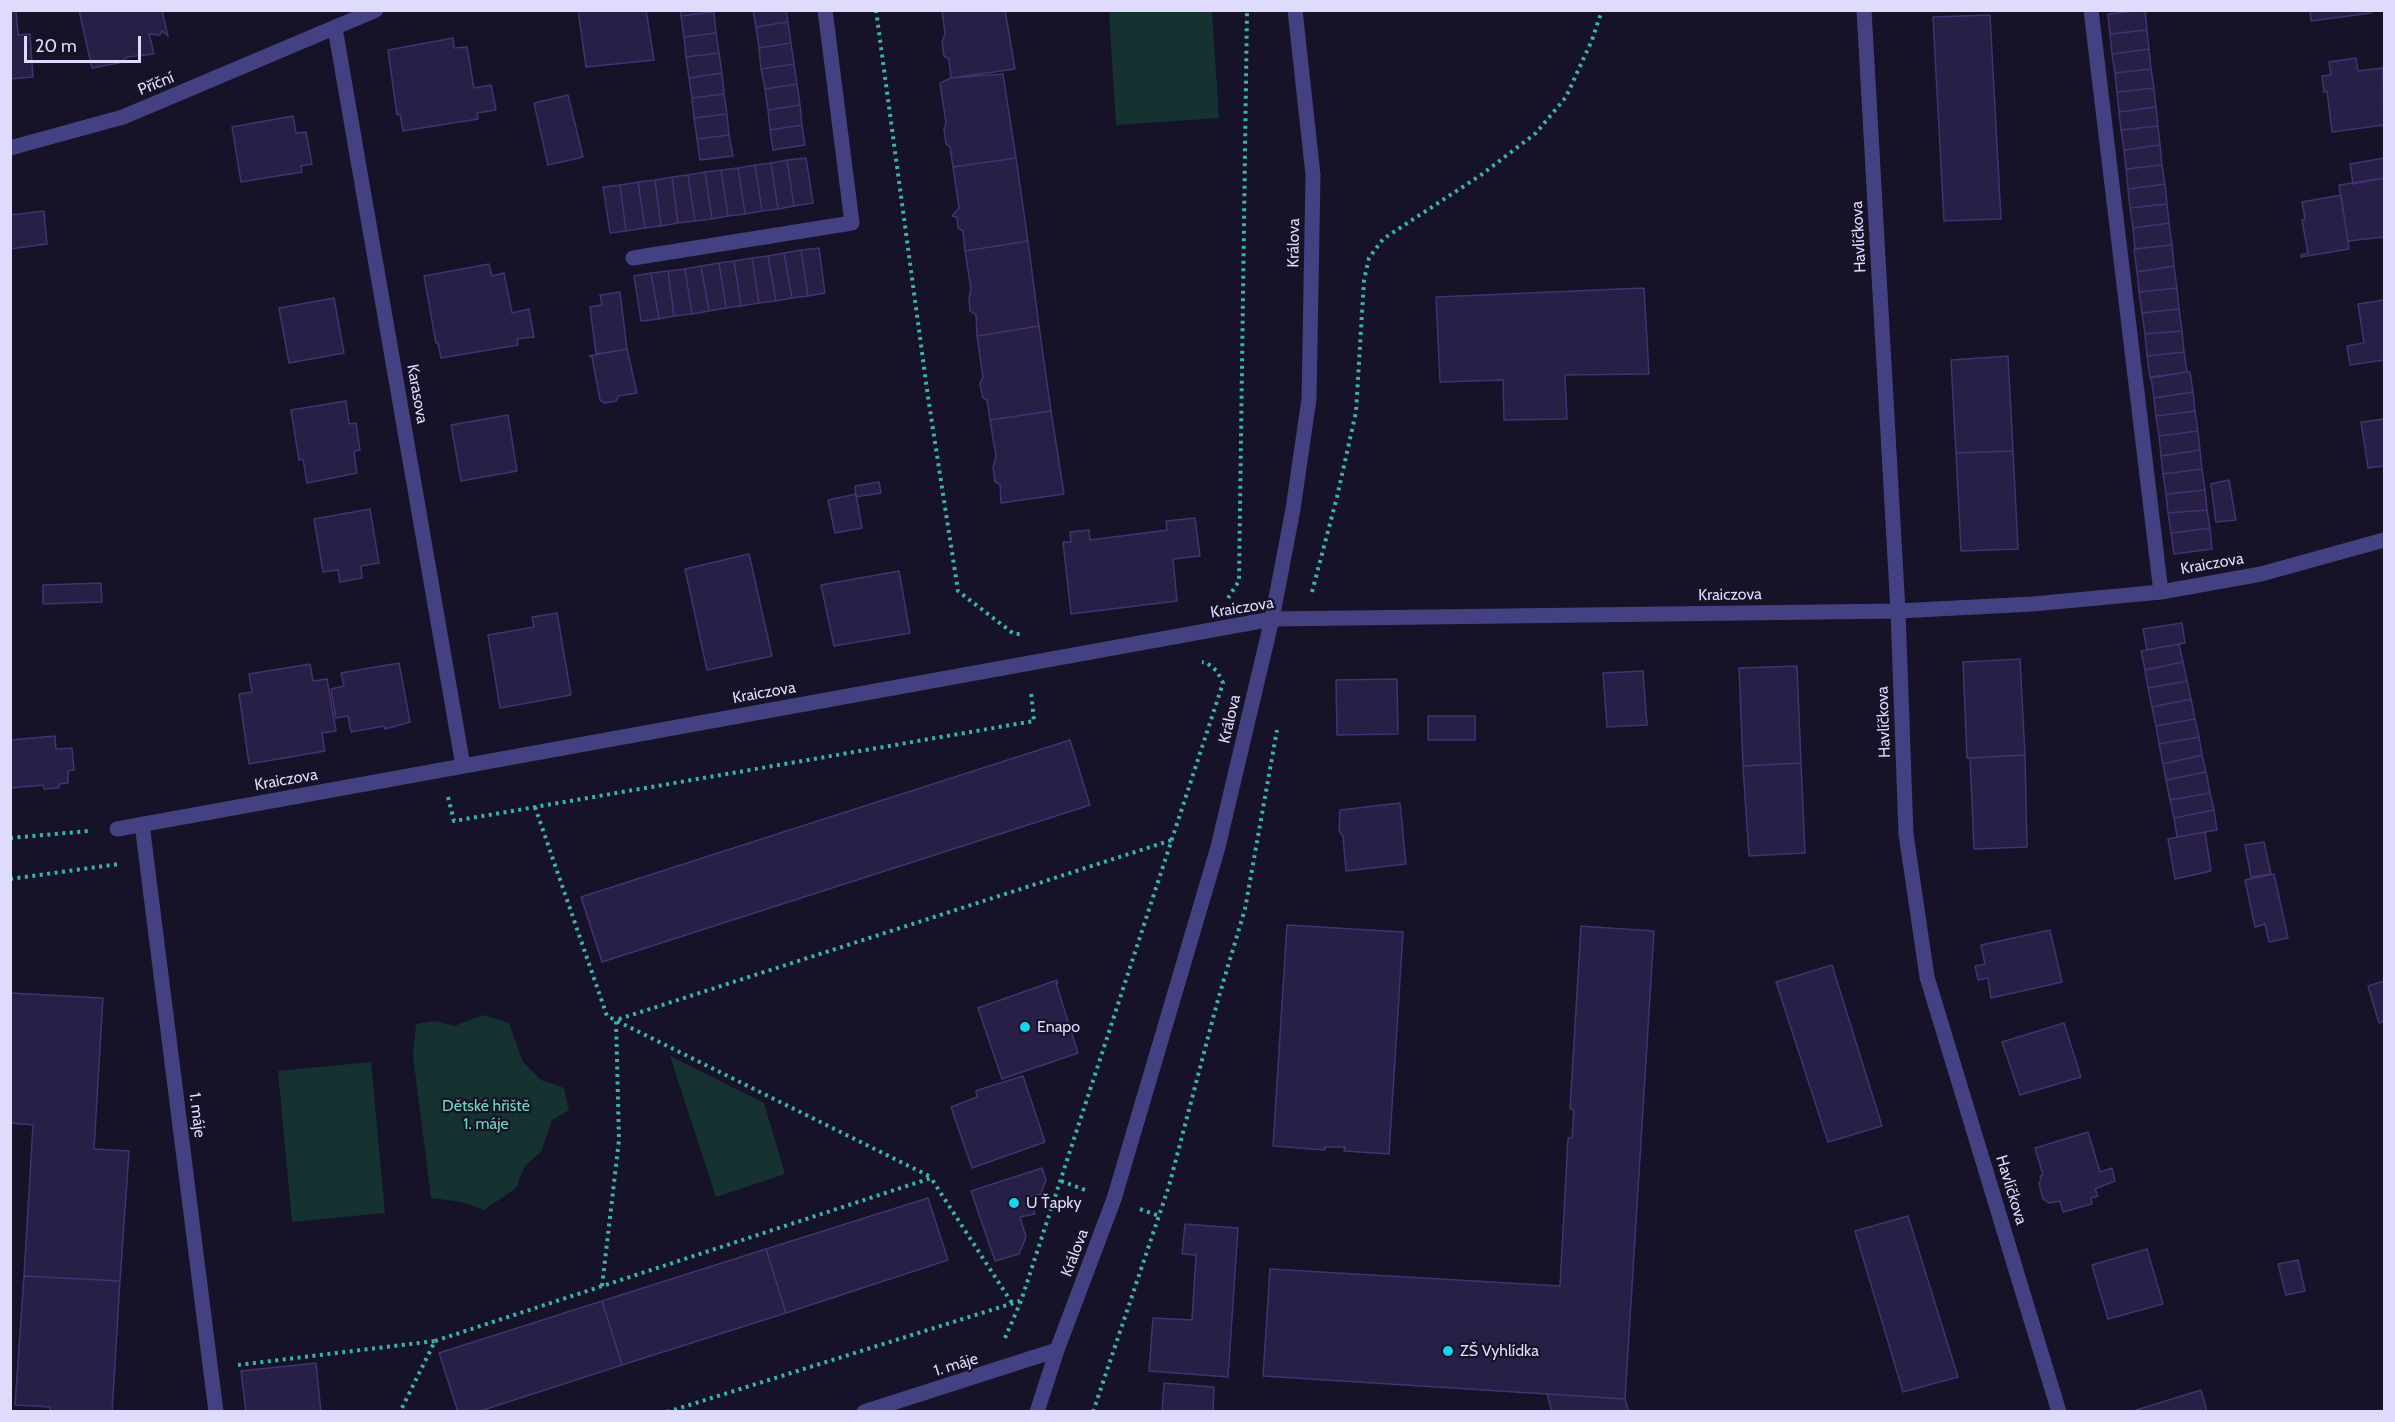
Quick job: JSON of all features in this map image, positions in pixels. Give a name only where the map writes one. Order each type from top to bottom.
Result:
[{"type":"street","name":"Příční","points":[[10,148],[123,117],[376,10]]},
{"type":"street","points":[[633,258],[852,222],[825,10]]},
{"type":"street","name":"Králova","points":[[1037,1412],[1057,1350],[1114,1200],[1198,920],[1218,847],[1272,619],[1293,509],[1309,399],[1313,175],[1295,10]]},
{"type":"street","name":"Havlíčkova","points":[[1864,10],[1898,611],[1906,834],[1927,977],[2059,1412]]},
{"type":"street","points":[[2091,10],[2161,592]]},
{"type":"street","name":"Karasova","points":[[335,28],[463,766]]},
{"type":"street","name":"Kraiczova","points":[[117,829],[1272,619],[1898,611],[2033,604],[2161,592],[2261,574],[2385,540]]},
{"type":"street","name":"1. máje","points":[[142,824],[216,1412]]},
{"type":"street","name":"1. máje","points":[[864,1412],[1057,1350]]},
{"type":"path","points":[[876,10],[926,385],[958,591],[1014,634],[1024,633]]},
{"type":"path","points":[[1224,604],[1239,581],[1247,10]]},
{"type":"path","points":[[1304,619],[1335,507],[1356,412],[1364,280],[1369,258],[1383,239],[1481,175],[1536,133],[1566,97],[1592,40],[1602,10]]},
{"type":"path","points":[[990,1373],[1021,1301],[1224,683],[1217,671],[1206,663],[1197,662]]},
{"type":"path","points":[[441,770],[454,821],[1034,722],[1029,663]]},
{"type":"path","points":[[1031,692],[1042,690]]},
{"type":"path","points":[[1093,1412],[1169,1186],[1214,1015],[1245,909],[1278,725]]},
{"type":"path","points":[[535,807],[607,1016],[932,1178],[1012,1303]]},
{"type":"path","points":[[10,838],[117,829]]},
{"type":"path","points":[[616,1020],[1172,839]]},
{"type":"path","points":[[10,879],[126,863]]},
{"type":"path","points":[[602,1286],[619,1140],[616,1020]]},
{"type":"path","points":[[210,1369],[435,1341],[932,1178]]},
{"type":"path","points":[[667,1412],[1021,1301]]},
{"type":"path","points":[[400,1412],[435,1341]]},
{"type":"green space","points":[[1109,11],[1212,11],[1219,118],[1116,125]]},
{"type":"green space","name":"Dětské hřiště 1. máje","points":[[483,1015],[509,1023],[523,1062],[541,1080],[564,1088],[569,1110],[552,1120],[541,1152],[525,1166],[516,1188],[484,1210],[462,1202],[431,1198],[413,1056],[416,1024],[436,1021],[454,1026]]},
{"type":"green space","points":[[670,1056],[764,1103],[785,1174],[716,1197]]},
{"type":"green space","points":[[371,1062],[385,1213],[292,1222],[278,1071]]},
{"type":"building","points":[[10,10],[16,10],[18,35],[30,34],[33,77],[10,79]]},
{"type":"building","points":[[79,10],[162,11],[168,36],[162,31],[160,35],[149,34],[154,54],[128,57],[119,63],[92,68]]},
{"type":"building","points":[[578,10],[646,10],[654,60],[586,67]]},
{"type":"building","points":[[680,10],[713,10],[714,12],[681,16]]},
{"type":"building","points":[[753,10],[786,10],[788,22],[756,27]]},
{"type":"building","points":[[942,10],[1005,10],[1015,69],[951,78],[949,59],[944,56],[942,42],[945,34]]},
{"type":"building","points":[[2145,10],[2147,30],[2110,34],[2108,14]]},
{"type":"building","points":[[2310,10],[2371,10],[2371,13],[2311,21]]},
{"type":"building","points":[[714,12],[716,33],[684,37],[681,16]]},
{"type":"building","points":[[1990,15],[2001,219],[1944,221],[1933,17]]},
{"type":"building","points":[[788,22],[791,43],[759,48],[756,27]]},
{"type":"building","points":[[2147,30],[2149,49],[2112,54],[2110,34]]},
{"type":"building","points":[[716,33],[719,53],[686,57],[684,37]]},
{"type":"building","points":[[453,38],[454,48],[467,47],[474,88],[491,85],[496,110],[477,113],[478,119],[403,131],[400,114],[397,115],[388,50]]},
{"type":"building","points":[[791,43],[794,64],[761,69],[759,48]]},
{"type":"building","points":[[2149,49],[2151,69],[2115,73],[2112,54]]},
{"type":"building","points":[[719,53],[722,73],[689,78],[686,57]]},
{"type":"building","points":[[2356,58],[2358,71],[2383,68],[2384,125],[2332,132],[2327,91],[2324,92],[2322,76],[2331,75],[2329,62]]},
{"type":"building","points":[[794,64],[797,84],[765,89],[761,69]]},
{"type":"building","points":[[2151,69],[2154,88],[2117,92],[2115,73]]},
{"type":"building","points":[[722,73],[724,94],[692,98],[689,78]]},
{"type":"building","points":[[1003,74],[1016,158],[953,167],[950,147],[946,144],[944,129],[946,123],[940,83],[951,78]]},
{"type":"building","points":[[797,84],[800,105],[768,110],[765,89]]},
{"type":"building","points":[[2154,88],[2156,107],[2119,112],[2117,92]]},
{"type":"building","points":[[724,94],[727,114],[694,118],[692,98]]},
{"type":"building","points":[[568,95],[583,157],[548,165],[534,103]]},
{"type":"building","points":[[800,105],[802,125],[770,130],[768,110]]},
{"type":"building","points":[[2156,107],[2158,126],[2121,130],[2119,112]]},
{"type":"building","points":[[727,114],[729,135],[697,139],[694,118]]},
{"type":"building","points":[[293,116],[296,133],[306,132],[312,164],[301,166],[302,172],[241,182],[232,127]]},
{"type":"building","points":[[802,125],[805,145],[773,150],[770,130]]},
{"type":"building","points":[[2158,126],[2160,145],[2124,150],[2121,130]]},
{"type":"building","points":[[729,135],[733,156],[700,160],[697,139]]},
{"type":"building","points":[[2160,145],[2162,165],[2126,169],[2124,150]]},
{"type":"building","points":[[806,158],[813,203],[794,206],[787,160]]},
{"type":"building","points":[[1016,158],[1028,241],[965,251],[963,231],[958,228],[957,217],[952,216],[959,208],[953,167]]},
{"type":"building","points":[[2384,158],[2384,178],[2353,184],[2350,164]]},
{"type":"building","points":[[787,160],[794,206],[778,209],[771,163]]},
{"type":"building","points":[[771,163],[778,209],[762,211],[755,165]]},
{"type":"building","points":[[755,165],[762,211],[745,214],[738,168]]},
{"type":"building","points":[[2162,165],[2165,184],[2128,189],[2126,169]]},
{"type":"building","points":[[738,168],[745,214],[728,216],[721,170]]},
{"type":"building","points":[[721,170],[728,216],[712,219],[705,172]]},
{"type":"building","points":[[705,172],[712,219],[695,221],[688,175]]},
{"type":"building","points":[[688,175],[695,221],[678,223],[672,177]]},
{"type":"building","points":[[672,177],[678,223],[661,226],[655,180]]},
{"type":"building","points":[[2384,178],[2384,237],[2348,241],[2339,185]]},
{"type":"building","points":[[655,180],[661,226],[645,228],[638,182]]},
{"type":"building","points":[[638,182],[645,228],[626,231],[620,185]]},
{"type":"building","points":[[2165,184],[2167,204],[2130,208],[2128,189]]},
{"type":"building","points":[[620,185],[626,231],[610,233],[603,187]]},
{"type":"building","points":[[2341,195],[2349,249],[2301,257],[2308,253],[2302,220],[2305,219],[2302,202]]},
{"type":"building","points":[[2167,204],[2169,223],[2133,228],[2130,208]]},
{"type":"building","points":[[44,211],[47,244],[10,249],[10,215]]},
{"type":"building","points":[[2169,223],[2172,245],[2135,249],[2133,228]]},
{"type":"building","points":[[1028,241],[1039,326],[977,336],[976,315],[970,311],[971,289],[965,251]]},
{"type":"building","points":[[2172,245],[2174,266],[2137,272],[2134,249]]},
{"type":"building","points":[[819,248],[825,293],[808,296],[801,250]]},
{"type":"building","points":[[801,250],[808,296],[792,298],[784,253]]},
{"type":"building","points":[[784,253],[792,298],[776,301],[768,256]]},
{"type":"building","points":[[768,256],[776,301],[759,303],[752,258]]},
{"type":"building","points":[[752,258],[759,303],[741,306],[734,261]]},
{"type":"building","points":[[734,261],[741,306],[726,308],[719,263]]},
{"type":"building","points":[[719,263],[726,308],[709,311],[701,266]]},
{"type":"building","points":[[489,264],[492,276],[504,273],[512,313],[529,309],[534,337],[517,339],[518,345],[441,358],[438,343],[436,343],[424,276]]},
{"type":"building","points":[[701,266],[709,311],[692,314],[685,269]]},
{"type":"building","points":[[2174,266],[2177,288],[2139,292],[2137,272]]},
{"type":"building","points":[[685,269],[692,314],[674,316],[668,271]]},
{"type":"building","points":[[668,271],[674,316],[659,319],[651,273]]},
{"type":"building","points":[[651,273],[659,319],[641,321],[634,276]]},
{"type":"building","points":[[1644,288],[1649,374],[1565,375],[1567,419],[1504,420],[1503,380],[1440,382],[1436,297]]},
{"type":"building","points":[[2177,288],[2179,309],[2142,313],[2139,292]]},
{"type":"building","points":[[620,292],[627,349],[596,354],[590,307],[602,305],[600,295]]},
{"type":"building","points":[[334,298],[344,353],[289,363],[279,308]]},
{"type":"building","points":[[2384,300],[2384,360],[2350,365],[2347,346],[2364,343],[2358,304]]},
{"type":"building","points":[[2179,309],[2182,331],[2145,334],[2142,313]]},
{"type":"building","points":[[1039,326],[1051,411],[990,420],[987,400],[983,398],[980,384],[983,377],[977,336]]},
{"type":"building","points":[[2182,331],[2184,352],[2147,356],[2145,334]]},
{"type":"building","points":[[627,349],[637,393],[619,396],[616,401],[605,403],[600,400],[592,357],[589,356]]},
{"type":"building","points":[[2184,352],[2187,372],[2150,378],[2147,356]]},
{"type":"building","points":[[2008,356],[2013,451],[1956,453],[1951,360]]},
{"type":"building","points":[[2190,372],[2193,392],[2154,398],[2151,377]]},
{"type":"building","points":[[2193,392],[2195,411],[2156,416],[2154,398]]},
{"type":"building","points":[[346,401],[349,424],[356,423],[360,450],[354,451],[357,473],[307,483],[303,459],[299,460],[291,410]]},
{"type":"building","points":[[1051,411],[1064,494],[1001,503],[1000,484],[995,482],[993,467],[996,456],[990,420]]},
{"type":"building","points":[[2195,411],[2198,431],[2159,436],[2156,416]]},
{"type":"building","points":[[508,415],[517,471],[461,481],[451,425]]},
{"type":"building","points":[[2384,419],[2384,466],[2368,468],[2361,422]]},
{"type":"building","points":[[2198,431],[2200,450],[2161,456],[2159,436]]},
{"type":"building","points":[[2200,450],[2202,469],[2163,474],[2161,456]]},
{"type":"building","points":[[2013,451],[2018,549],[1961,551],[1956,453]]},
{"type":"building","points":[[2202,469],[2205,490],[2166,494],[2163,474]]},
{"type":"building","points":[[2229,480],[2236,520],[2216,522],[2211,484]]},
{"type":"building","points":[[879,482],[881,493],[856,497],[855,486]]},
{"type":"building","points":[[2205,490],[2207,510],[2168,513],[2166,494]]},
{"type":"building","points":[[856,494],[862,528],[835,533],[828,500]]},
{"type":"building","points":[[370,509],[379,563],[361,566],[362,578],[340,582],[338,570],[323,572],[314,519]]},
{"type":"building","points":[[2207,510],[2210,528],[2171,533],[2168,513]]},
{"type":"building","points":[[1195,518],[1200,556],[1173,559],[1177,601],[1071,614],[1063,542],[1071,542],[1070,532],[1089,530],[1090,540],[1167,530],[1166,521]]},
{"type":"building","points":[[2210,528],[2212,549],[2174,554],[2171,533]]},
{"type":"building","points":[[749,554],[772,656],[707,670],[685,569]]},
{"type":"building","points":[[899,571],[910,633],[834,646],[821,585]]},
{"type":"building","points":[[101,583],[102,602],[43,604],[43,585]]},
{"type":"building","points":[[557,613],[571,695],[500,708],[488,635],[534,627],[532,617]]},
{"type":"building","points":[[2182,623],[2185,643],[2147,650],[2143,629]]},
{"type":"building","points":[[2179,644],[2183,662],[2145,670],[2141,651]]},
{"type":"building","points":[[2020,659],[2025,755],[1967,758],[1963,662]]},
{"type":"building","points":[[2183,662],[2187,681],[2148,688],[2145,670]]},
{"type":"building","points":[[399,663],[410,722],[385,729],[384,726],[351,732],[348,716],[336,718],[331,689],[344,686],[341,673]]},
{"type":"building","points":[[310,664],[313,681],[327,679],[336,731],[322,733],[325,751],[249,764],[239,694],[252,692],[249,674]]},
{"type":"building","points":[[1797,666],[1801,763],[1743,766],[1739,668]]},
{"type":"building","points":[[1643,671],[1647,725],[1607,727],[1603,673]]},
{"type":"building","points":[[1397,679],[1398,734],[1337,735],[1336,680]]},
{"type":"building","points":[[2187,681],[2191,699],[2152,707],[2148,688]]},
{"type":"building","points":[[2191,699],[2195,719],[2156,726],[2152,707]]},
{"type":"building","points":[[1428,716],[1475,716],[1475,740],[1428,740]]},
{"type":"building","points":[[2195,719],[2199,737],[2159,744],[2156,726]]},
{"type":"building","points":[[55,736],[56,749],[72,748],[74,770],[68,771],[68,783],[59,784],[59,788],[44,789],[43,785],[10,788],[10,740]]},
{"type":"building","points":[[2199,737],[2202,755],[2163,764],[2159,744]]},
{"type":"building","points":[[1070,740],[1090,805],[602,962],[581,897]]},
{"type":"building","points":[[2025,755],[2027,847],[1974,849],[1970,758]]},
{"type":"building","points":[[2202,755],[2206,772],[2166,780],[2163,764]]},
{"type":"building","points":[[1801,763],[1805,853],[1749,856],[1743,766]]},
{"type":"building","points":[[2206,772],[2210,793],[2170,800],[2166,780]]},
{"type":"building","points":[[2210,793],[2214,810],[2174,818],[2170,800]]},
{"type":"building","points":[[1400,803],[1406,864],[1346,871],[1343,836],[1339,831],[1340,810]]},
{"type":"building","points":[[2214,810],[2217,830],[2177,837],[2174,818]]},
{"type":"building","points":[[2205,832],[2211,871],[2175,879],[2168,839]]},
{"type":"building","points":[[2264,842],[2271,874],[2251,877],[2245,845]]},
{"type":"building","points":[[2274,874],[2288,938],[2269,942],[2265,924],[2255,927],[2245,880]]},
{"type":"building","points":[[1287,925],[1403,932],[1389,1154],[1344,1151],[1345,1147],[1325,1147],[1325,1150],[1273,1146]]},
{"type":"building","points":[[1581,926],[1654,931],[1625,1399],[1263,1376],[1270,1269],[1560,1286],[1568,1138],[1572,1138],[1574,1110],[1570,1109]]},
{"type":"building","points":[[2050,930],[2062,982],[1991,998],[1988,978],[1978,980],[1975,966],[1985,964],[1981,945]]},
{"type":"building","points":[[1832,965],[1882,1126],[1828,1142],[1776,982]]},
{"type":"building","points":[[1057,980],[1078,1053],[1002,1079],[978,1008]]},
{"type":"building","points":[[2384,981],[2384,1021],[2379,1023],[2368,986]]},
{"type":"building","points":[[10,993],[103,998],[94,1149],[129,1151],[120,1281],[24,1276],[33,1125],[10,1123]]},
{"type":"building","points":[[2064,1023],[2081,1077],[2020,1095],[2002,1042]]},
{"type":"building","points":[[1023,1076],[1045,1142],[972,1168],[951,1107],[977,1097],[976,1091],[978,1090]]},
{"type":"building","points":[[2088,1132],[2100,1172],[2112,1168],[2115,1181],[2095,1189],[2098,1196],[2091,1198],[2092,1204],[2063,1212],[2060,1201],[2049,1203],[2043,1199],[2039,1183],[2040,1176],[2043,1175],[2035,1148]]},
{"type":"building","points":[[1042,1168],[1046,1180],[1041,1194],[1027,1197],[1035,1214],[1020,1217],[1026,1237],[1019,1254],[995,1261],[971,1191]]},
{"type":"building","points":[[928,1198],[948,1260],[786,1313],[766,1249]]},
{"type":"building","points":[[1908,1216],[1958,1377],[1903,1392],[1855,1231]]},
{"type":"building","points":[[1185,1224],[1238,1228],[1228,1377],[1149,1371],[1153,1318],[1192,1320],[1196,1255],[1182,1254]]},
{"type":"building","points":[[766,1249],[786,1313],[622,1365],[602,1301]]},
{"type":"building","points":[[2147,1249],[2163,1304],[2108,1319],[2092,1265]]},
{"type":"building","points":[[2298,1260],[2305,1291],[2286,1295],[2278,1264]]},
{"type":"building","points":[[24,1276],[120,1281],[112,1412],[50,1412],[50,1407],[15,1405]]},
{"type":"building","points":[[602,1301],[622,1365],[477,1412],[458,1412],[439,1353]]},
{"type":"building","points":[[316,1363],[321,1412],[246,1412],[241,1371]]},
{"type":"building","points":[[1164,1383],[1214,1387],[1213,1412],[1162,1412]]},
{"type":"building","points":[[2201,1390],[2207,1412],[2133,1411]]},
{"type":"building","points":[[1547,1394],[1625,1399],[1629,1412],[1552,1412]]},
{"type":"place","name":"Enapo","points":[[1025,1027]]},
{"type":"place","name":"U Ťapky","points":[[1014,1203]]},
{"type":"place","name":"ZŠ Vyhlídka","points":[[1448,1351]]}]
